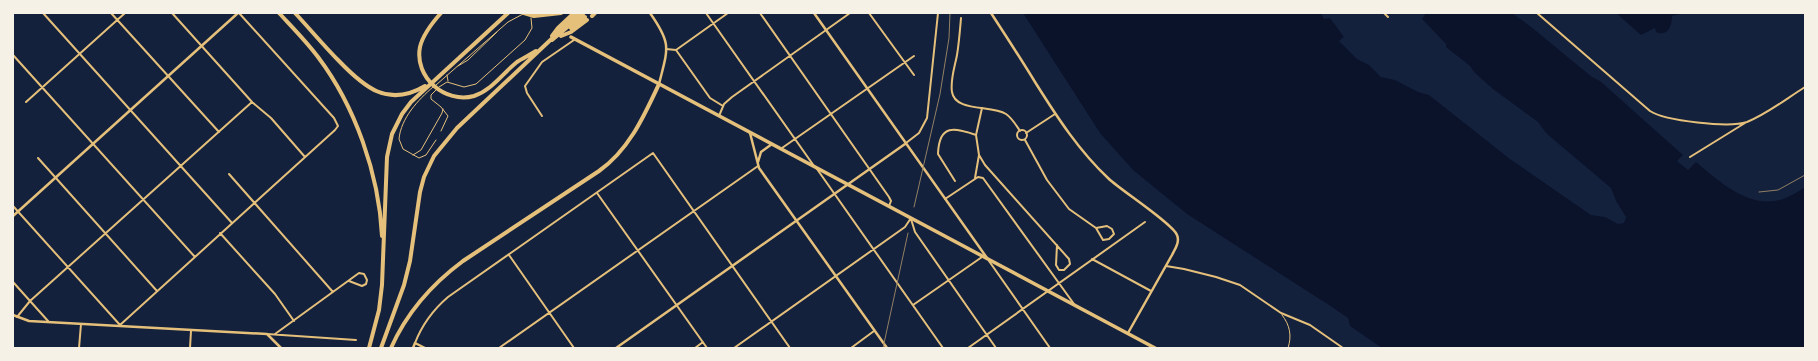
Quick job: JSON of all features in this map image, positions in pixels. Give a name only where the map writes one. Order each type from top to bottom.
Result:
[{"type":"highway","points":[[279,13],[316,55],[335,84],[357,129],[372,175],[381,221],[383,263]]},
{"type":"highway","points":[[295,13],[326,48],[360,82],[375,91],[388,95],[400,95],[427,88]]},
{"type":"highway","points":[[440,13],[423,38],[420,58],[422,70],[427,78],[442,92],[450,96],[466,97],[482,92],[518,61],[542,48]]},
{"type":"highway","points":[[535,14],[566,13]]},
{"type":"highway","points":[[548,42],[556,29],[574,13]]},
{"type":"highway","points":[[368,348],[380,304],[387,164],[392,134],[406,108],[508,14]]},
{"type":"highway","points":[[548,42],[571,32],[583,16]]},
{"type":"highway","points":[[381,348],[399,302],[406,278],[420,192],[424,177],[431,163],[439,150],[457,128],[548,42],[583,16]]},
{"type":"highway","points":[[555,39],[583,16]]},
{"type":"highway","points":[[391,348],[410,314],[428,291],[442,278],[463,261],[599,171],[616,157],[632,136],[660,84]]},
{"type":"main road","points":[[573,38],[1155,348]]},
{"type":"street","points":[[43,13],[232,223]]},
{"type":"street","points":[[111,13],[219,132]]},
{"type":"street","points":[[26,102],[125,13]]},
{"type":"street","points":[[172,13],[252,102],[271,118],[305,157]]},
{"type":"street","points":[[13,216],[238,13],[334,118],[338,126],[120,325]]},
{"type":"street","points":[[650,13],[663,32],[666,41],[660,84]]},
{"type":"street","points":[[706,13],[796,138],[834,195],[943,348]]},
{"type":"street","points":[[666,49],[676,50],[728,13]]},
{"type":"street","points":[[760,13],[870,168],[890,199],[889,206]]},
{"type":"street","points":[[814,13],[944,200],[1050,348]]},
{"type":"street","points":[[719,116],[723,106],[729,99],[850,13]]},
{"type":"street","points":[[870,13],[914,75]]},
{"type":"street","points":[[616,348],[906,144],[919,133],[927,118],[938,13]]},
{"type":"street","points":[[991,13],[1055,114],[1078,146],[1109,179],[1132,199],[1170,226],[1177,234],[1176,246],[1128,333]]},
{"type":"street","points":[[1384,13],[1388,17]]},
{"type":"street","points":[[1536,13],[1610,77],[1657,115],[1700,122],[1738,123],[1751,120]]},
{"type":"street","points":[[961,18],[952,93],[956,100],[962,104],[994,109],[1005,114],[1013,121],[1020,131],[1024,131],[1026,133]]},
{"type":"street","points":[[542,116],[525,89],[526,84],[542,62],[573,38]]},
{"type":"street","points":[[676,50],[709,96],[723,106]]},
{"type":"street","points":[[13,55],[194,257]]},
{"type":"street","points":[[782,148],[914,56]]},
{"type":"street","points":[[1690,157],[1805,88]]},
{"type":"street","points":[[17,317],[30,302],[252,102]]},
{"type":"street","points":[[982,108],[976,135],[980,155],[985,165],[1057,245],[1070,262],[1069,267],[1064,270],[1059,270],[1056,265],[1057,245]]},
{"type":"street","points":[[1024,140],[1027,136],[1026,133],[1055,114]]},
{"type":"street","points":[[955,181],[938,154],[942,136],[948,130],[953,129],[976,135]]},
{"type":"street","points":[[1020,131],[1017,137],[1019,140],[1024,140]]},
{"type":"street","points":[[749,132],[754,143],[758,165],[796,221],[887,348]]},
{"type":"street","points":[[1024,140],[1048,180],[1069,209],[1096,228],[1103,240],[1109,239],[1114,234],[1112,229],[1107,226],[1096,228]]},
{"type":"street","points":[[499,348],[758,165],[761,152],[773,144]]},
{"type":"street","points":[[413,348],[425,322],[440,304],[653,153],[790,348]]},
{"type":"street","points":[[975,178],[980,155]]},
{"type":"street","points":[[38,158],[157,290]]},
{"type":"street","points":[[229,174],[333,292]]},
{"type":"street","points":[[944,200],[975,178],[982,178],[1074,305]]},
{"type":"street","points":[[597,193],[707,348]]},
{"type":"street","points":[[13,206],[120,325]]},
{"type":"street","points":[[734,348],[905,227],[911,218]]},
{"type":"street","points":[[911,218],[915,232],[996,348]]},
{"type":"street","points":[[968,348],[1145,222]]},
{"type":"street","points":[[220,234],[275,294],[294,321]]},
{"type":"street","points":[[509,255],[574,348]]},
{"type":"street","points":[[912,305],[983,256]]},
{"type":"street","points":[[1092,259],[1151,291]]},
{"type":"street","points":[[1164,266],[1184,269],[1233,282],[1249,290],[1281,313],[1306,324],[1343,348]]},
{"type":"street","points":[[275,334],[333,292],[349,281],[362,273],[367,276],[368,280],[366,284],[360,286],[349,281]]},
{"type":"street","points":[[13,282],[48,321]]},
{"type":"street","points":[[13,315],[29,321],[120,325],[191,331],[275,334],[356,340]]},
{"type":"street","points":[[79,348],[81,324]]},
{"type":"street","points":[[850,348],[874,330]]},
{"type":"street","points":[[190,348],[191,331]]},
{"type":"street","points":[[267,334],[281,348]]},
{"type":"street","points":[[695,348],[703,342]]},
{"type":"street","points":[[415,343],[425,348]]},
{"type":"lane","points":[[436,140],[424,156],[419,158],[401,147],[399,135],[411,111],[427,88],[437,79],[448,74],[468,60],[498,30],[512,19],[522,14],[535,14]]},
{"type":"lane","points":[[441,131],[448,118],[442,108],[432,101],[430,96],[444,83],[464,87],[476,84],[526,40],[532,28],[531,19],[535,14]]},
{"type":"lane","points":[[448,74],[447,79],[450,83]]},
{"type":"lane","points":[[412,155],[417,154],[421,150],[442,113],[442,108]]},
{"type":"lane","points":[[1281,313],[1289,329],[1290,339],[1288,348]]},
{"type":"water","points":[[1023,13],[1321,13],[1324,19],[1330,18],[1344,37],[1339,41],[1357,59],[1369,65],[1381,77],[1395,80],[1418,92],[1429,95],[1510,159],[1591,215],[1605,217],[1618,224],[1624,223],[1626,217],[1616,201],[1611,188],[1547,134],[1538,122],[1493,89],[1475,73],[1470,66],[1446,47],[1446,44],[1422,19],[1426,13],[1512,13],[1592,77],[1600,81],[1683,155],[1677,161],[1688,170],[1696,162],[1735,192],[1758,201],[1783,199],[1805,187],[1805,348],[1382,348],[1350,326],[1348,318],[1187,214],[1133,170],[1100,133]]},
{"type":"water","points":[[1616,13],[1684,13],[1672,16],[1670,27],[1666,32],[1656,32],[1655,28],[1641,35]]},
{"type":"railway","points":[[914,207],[940,94],[949,38],[950,13]]},
{"type":"railway","points":[[1759,192],[1778,190],[1805,175]]},
{"type":"railway","points":[[883,348],[908,233]]}]
